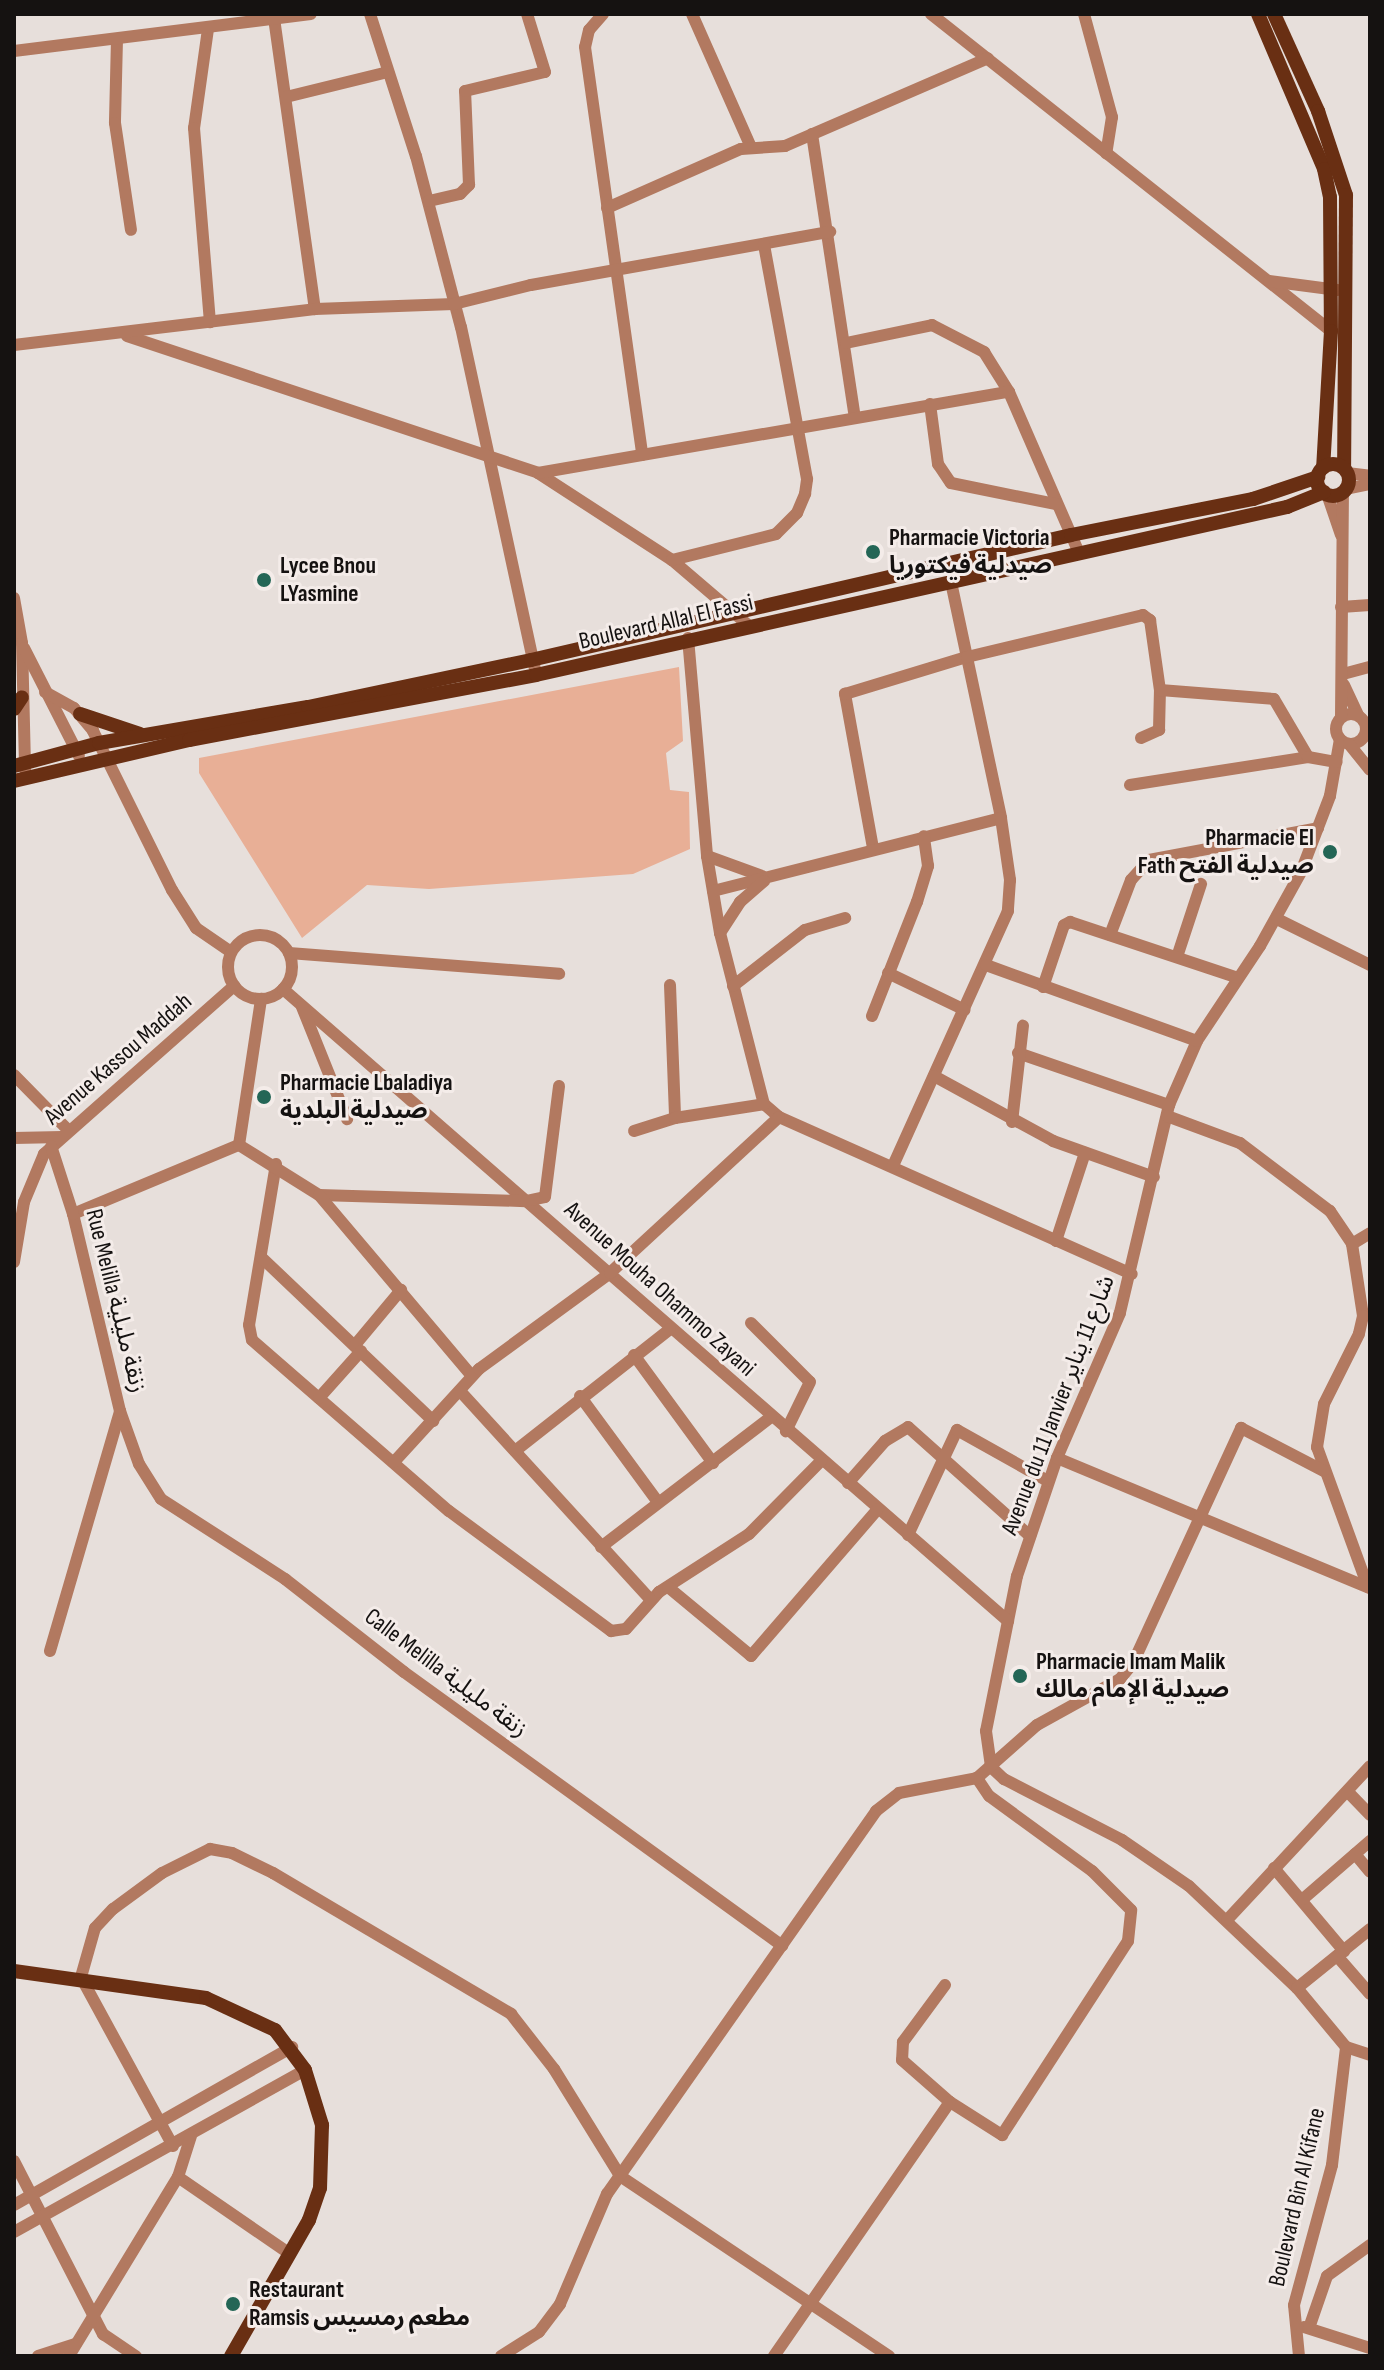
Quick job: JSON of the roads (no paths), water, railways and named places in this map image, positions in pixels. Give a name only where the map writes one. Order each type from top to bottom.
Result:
[{"type":"main road","points":[[1258,14],[1326,177],[1339,291],[1346,470],[1344,491]]},
{"type":"main road","points":[[1274,14],[1341,171],[1347,207],[1339,291],[1331,331],[1320,472],[1325,493]]},
{"type":"main road","name":"Boulevard Allal El Fassi","points":[[20,772],[76,748],[99,743],[534,668],[732,611],[1071,535],[1253,499],[1334,464],[1346,470]]},
{"type":"main road","name":"Boulevard Allal El Fassi","points":[[20,772],[81,763],[688,638],[1287,507],[1325,493],[1344,491]]},
{"type":"main road","points":[[80,714],[144,735]]},
{"type":"main road","points":[[14,1971],[81,1977],[206,1998],[275,2030],[292,2047],[305,2070],[322,2125],[320,2188],[290,2254],[231,2356]]},
{"type":"street","points":[[14,51],[311,14]]},
{"type":"street","points":[[370,14],[429,201],[490,457],[534,668]]},
{"type":"street","points":[[429,201],[460,194],[469,185],[465,91],[545,72],[527,14]]},
{"type":"street","points":[[603,14],[589,30],[585,47],[607,208],[620,270],[642,455]]},
{"type":"street","points":[[692,14],[751,147]]},
{"type":"street","points":[[931,14],[1331,331]]},
{"type":"street","points":[[1084,14],[1112,117],[1106,154]]},
{"type":"street","points":[[274,18],[315,309]]},
{"type":"street","points":[[208,29],[194,128],[210,322]]},
{"type":"street","points":[[117,39],[115,123],[131,230]]},
{"type":"street","points":[[607,208],[751,147],[778,148],[988,58]]},
{"type":"street","points":[[286,97],[388,72]]},
{"type":"street","points":[[812,134],[830,232],[855,418]]},
{"type":"street","points":[[14,345],[125,335],[315,309],[454,304],[830,232]]},
{"type":"street","points":[[672,560],[776,534],[797,513],[807,479],[764,244]]},
{"type":"street","points":[[1269,281],[1339,291]]},
{"type":"street","points":[[846,343],[939,326],[984,352],[1009,392],[1055,504],[1079,553]]},
{"type":"street","points":[[125,335],[538,473],[672,560],[748,625]]},
{"type":"street","points":[[538,473],[1009,392]]},
{"type":"street","points":[[930,404],[938,464],[951,483],[1055,504]]},
{"type":"street","points":[[1346,470],[1370,476]]},
{"type":"street","points":[[1358,715],[1341,717],[1344,679],[1341,535],[1344,491],[1370,484]]},
{"type":"street","points":[[1325,493],[1341,535]]},
{"type":"street","points":[[893,1166],[1008,911],[1001,818],[951,582]]},
{"type":"street","points":[[14,598],[22,643],[18,703],[20,772]]},
{"type":"street","points":[[1341,607],[1370,605]]},
{"type":"street","points":[[873,848],[844,697],[967,657],[1148,616],[1160,690],[1159,730],[1141,738]]},
{"type":"street","points":[[688,638],[707,856],[720,933],[764,1104],[779,1117],[1132,1274]]},
{"type":"street","points":[[22,643],[81,763]]},
{"type":"street","points":[[1344,679],[1370,667]]},
{"type":"street","points":[[1344,679],[1368,739],[1344,741]]},
{"type":"street","points":[[1160,690],[1274,699],[1308,757]]},
{"type":"street","points":[[45,692],[80,714],[108,757],[172,890],[196,928],[231,952]]},
{"type":"street","name":"Avenue du 11 Janvier شارع 11 يناير","points":[[991,1767],[986,1731],[1008,1621],[1030,1536],[1048,1481],[1132,1274],[1168,1111],[1197,1041],[1277,919],[1318,828],[1344,741],[1336,730],[1341,717]]},
{"type":"street","points":[[1344,741],[1370,770]]},
{"type":"street","points":[[1130,785],[1308,757],[1337,762]]},
{"type":"street","points":[[713,891],[1001,818]]},
{"type":"street","points":[[1110,935],[1131,880],[1149,860],[1318,828]]},
{"type":"street","points":[[872,1016],[928,866],[924,836]]},
{"type":"street","points":[[707,856],[745,874],[769,877]]},
{"type":"street","points":[[720,933],[740,902],[769,877]]},
{"type":"street","points":[[1177,957],[1201,884]]},
{"type":"street","points":[[733,986],[805,930],[845,918]]},
{"type":"street","points":[[1277,919],[1370,965]]},
{"type":"street","points":[[1043,987],[1066,922],[1238,978]]},
{"type":"street","points":[[256,935],[276,939],[289,953],[292,972],[283,989],[261,999],[234,986],[228,969],[231,952],[256,935]]},
{"type":"street","points":[[289,953],[559,974]]},
{"type":"street","points":[[986,965],[1197,1041]]},
{"type":"street","points":[[888,973],[965,1010]]},
{"type":"street","points":[[670,985],[675,1118]]},
{"type":"street","name":"Avenue Kassou Maddah","points":[[14,1262],[28,1189],[51,1146],[234,986]]},
{"type":"street","name":"Avenue Mouha Ohammo Zayani","points":[[283,989],[610,1273],[786,1431],[1008,1621]]},
{"type":"street","points":[[239,1145],[261,999]]},
{"type":"street","points":[[300,1004],[347,1119]]},
{"type":"street","points":[[1012,1122],[1023,1026]]},
{"type":"street","points":[[1018,1053],[1168,1111],[1240,1143],[1330,1211],[1352,1244],[1363,1316],[1317,1427],[1324,1471],[1369,1588]]},
{"type":"street","points":[[14,1075],[65,1134]]},
{"type":"street","points":[[934,1076],[1012,1122],[1085,1153],[1154,1177]]},
{"type":"street","points":[[319,1195],[526,1201],[545,1197],[559,1086]]},
{"type":"street","points":[[634,1131],[675,1118],[764,1104]]},
{"type":"street","points":[[394,1462],[472,1376],[610,1273],[779,1117]]},
{"type":"street","points":[[14,1138],[65,1134]]},
{"type":"street","points":[[73,1214],[239,1145],[276,1164],[319,1195],[472,1376]]},
{"type":"street","name":"Rue Melilla زنقة مليلية","points":[[50,1651],[120,1411],[73,1214],[51,1146]]},
{"type":"street","points":[[1056,1241],[1085,1153]]},
{"type":"street","points":[[276,1164],[249,1335],[512,1562],[611,1631],[626,1629],[650,1599],[749,1534],[821,1461]]},
{"type":"street","points":[[1352,1244],[1370,1233]]},
{"type":"street","points":[[261,1257],[433,1421]]},
{"type":"street","points":[[319,1398],[401,1290]]},
{"type":"street","points":[[751,1323],[811,1384],[786,1431]]},
{"type":"street","points":[[515,1451],[580,1396],[670,1329]]},
{"type":"street","points":[[634,1355],[713,1463]]},
{"type":"street","points":[[460,1391],[650,1599]]},
{"type":"street","points":[[580,1396],[658,1502]]},
{"type":"street","name":"Calle Melilla زنقة مليلية","points":[[120,1411],[139,1464],[161,1499],[285,1579],[404,1672],[782,1946]]},
{"type":"street","points":[[601,1547],[771,1417]]},
{"type":"street","points":[[848,1483],[902,1428],[914,1429],[1030,1536]]},
{"type":"street","points":[[501,2356],[539,2332],[560,2304],[593,2219],[620,2176],[889,1799],[977,1778],[1056,1712],[1127,1672],[1241,1428],[1324,1471]]},
{"type":"street","points":[[908,1535],[959,1430],[1048,1481]]},
{"type":"street","points":[[1057,1458],[1203,1515],[1369,1588]]},
{"type":"street","points":[[668,1587],[751,1656],[878,1509]]},
{"type":"street","points":[[1227,1920],[1370,1766]]},
{"type":"street","points":[[991,1767],[1017,1788],[1122,1840],[1227,1920],[1297,1988],[1346,2047],[1370,2055]]},
{"type":"street","points":[[945,1985],[903,2042],[904,2065],[950,2102],[1002,2135],[1082,2016],[1128,1941],[1132,1926],[1131,1910],[1118,1892],[1005,1809],[977,1778]]},
{"type":"street","points":[[1348,1792],[1370,1815]]},
{"type":"street","points":[[1303,1899],[1370,1841]]},
{"type":"street","points":[[173,2146],[81,1977],[95,1928],[113,1909],[192,1855],[210,1849],[232,1853],[511,2014],[554,2069],[620,2176],[889,2356]]},
{"type":"street","points":[[1355,1854],[1370,1872]]},
{"type":"street","points":[[1274,1868],[1303,1899],[1370,1993]]},
{"type":"street","points":[[1297,1988],[1370,1929]]},
{"type":"street","points":[[14,2205],[292,2047]]},
{"type":"street","name":"Boulevard Bin Al Kifane","points":[[1299,2356],[1293,2325],[1338,2138],[1346,2047]]},
{"type":"street","points":[[14,2232],[305,2070]]},
{"type":"street","points":[[774,2356],[950,2102]]},
{"type":"street","points":[[69,2356],[178,2177],[191,2136]]},
{"type":"street","points":[[14,2161],[103,2334],[136,2356]]},
{"type":"street","points":[[178,2177],[290,2254]]},
{"type":"street","points":[[1309,2328],[1327,2276],[1370,2245]]},
{"type":"street","points":[[1293,2325],[1370,2348]]},
{"type":"street","points":[[38,2356],[76,2344]]},
{"type":"place","name":"Pharmacie Victoria صيدلية فيكتوريا","points":[[873,552]]},
{"type":"place","name":"Lycee Bnou LYasmine","points":[[264,580]]},
{"type":"place","name":"Pharmacie El Fath صيدلية الفتح","points":[[1330,852]]},
{"type":"place","name":"Pharmacie Lbaladiya صيدلية البلدية","points":[[264,1097]]},
{"type":"place","name":"Pharmacie Imam Malik صيدلية الإمام مالك","points":[[1020,1676]]},
{"type":"place","name":"Restaurant Ramsis مطعم رمسيس","points":[[233,2304]]}]
